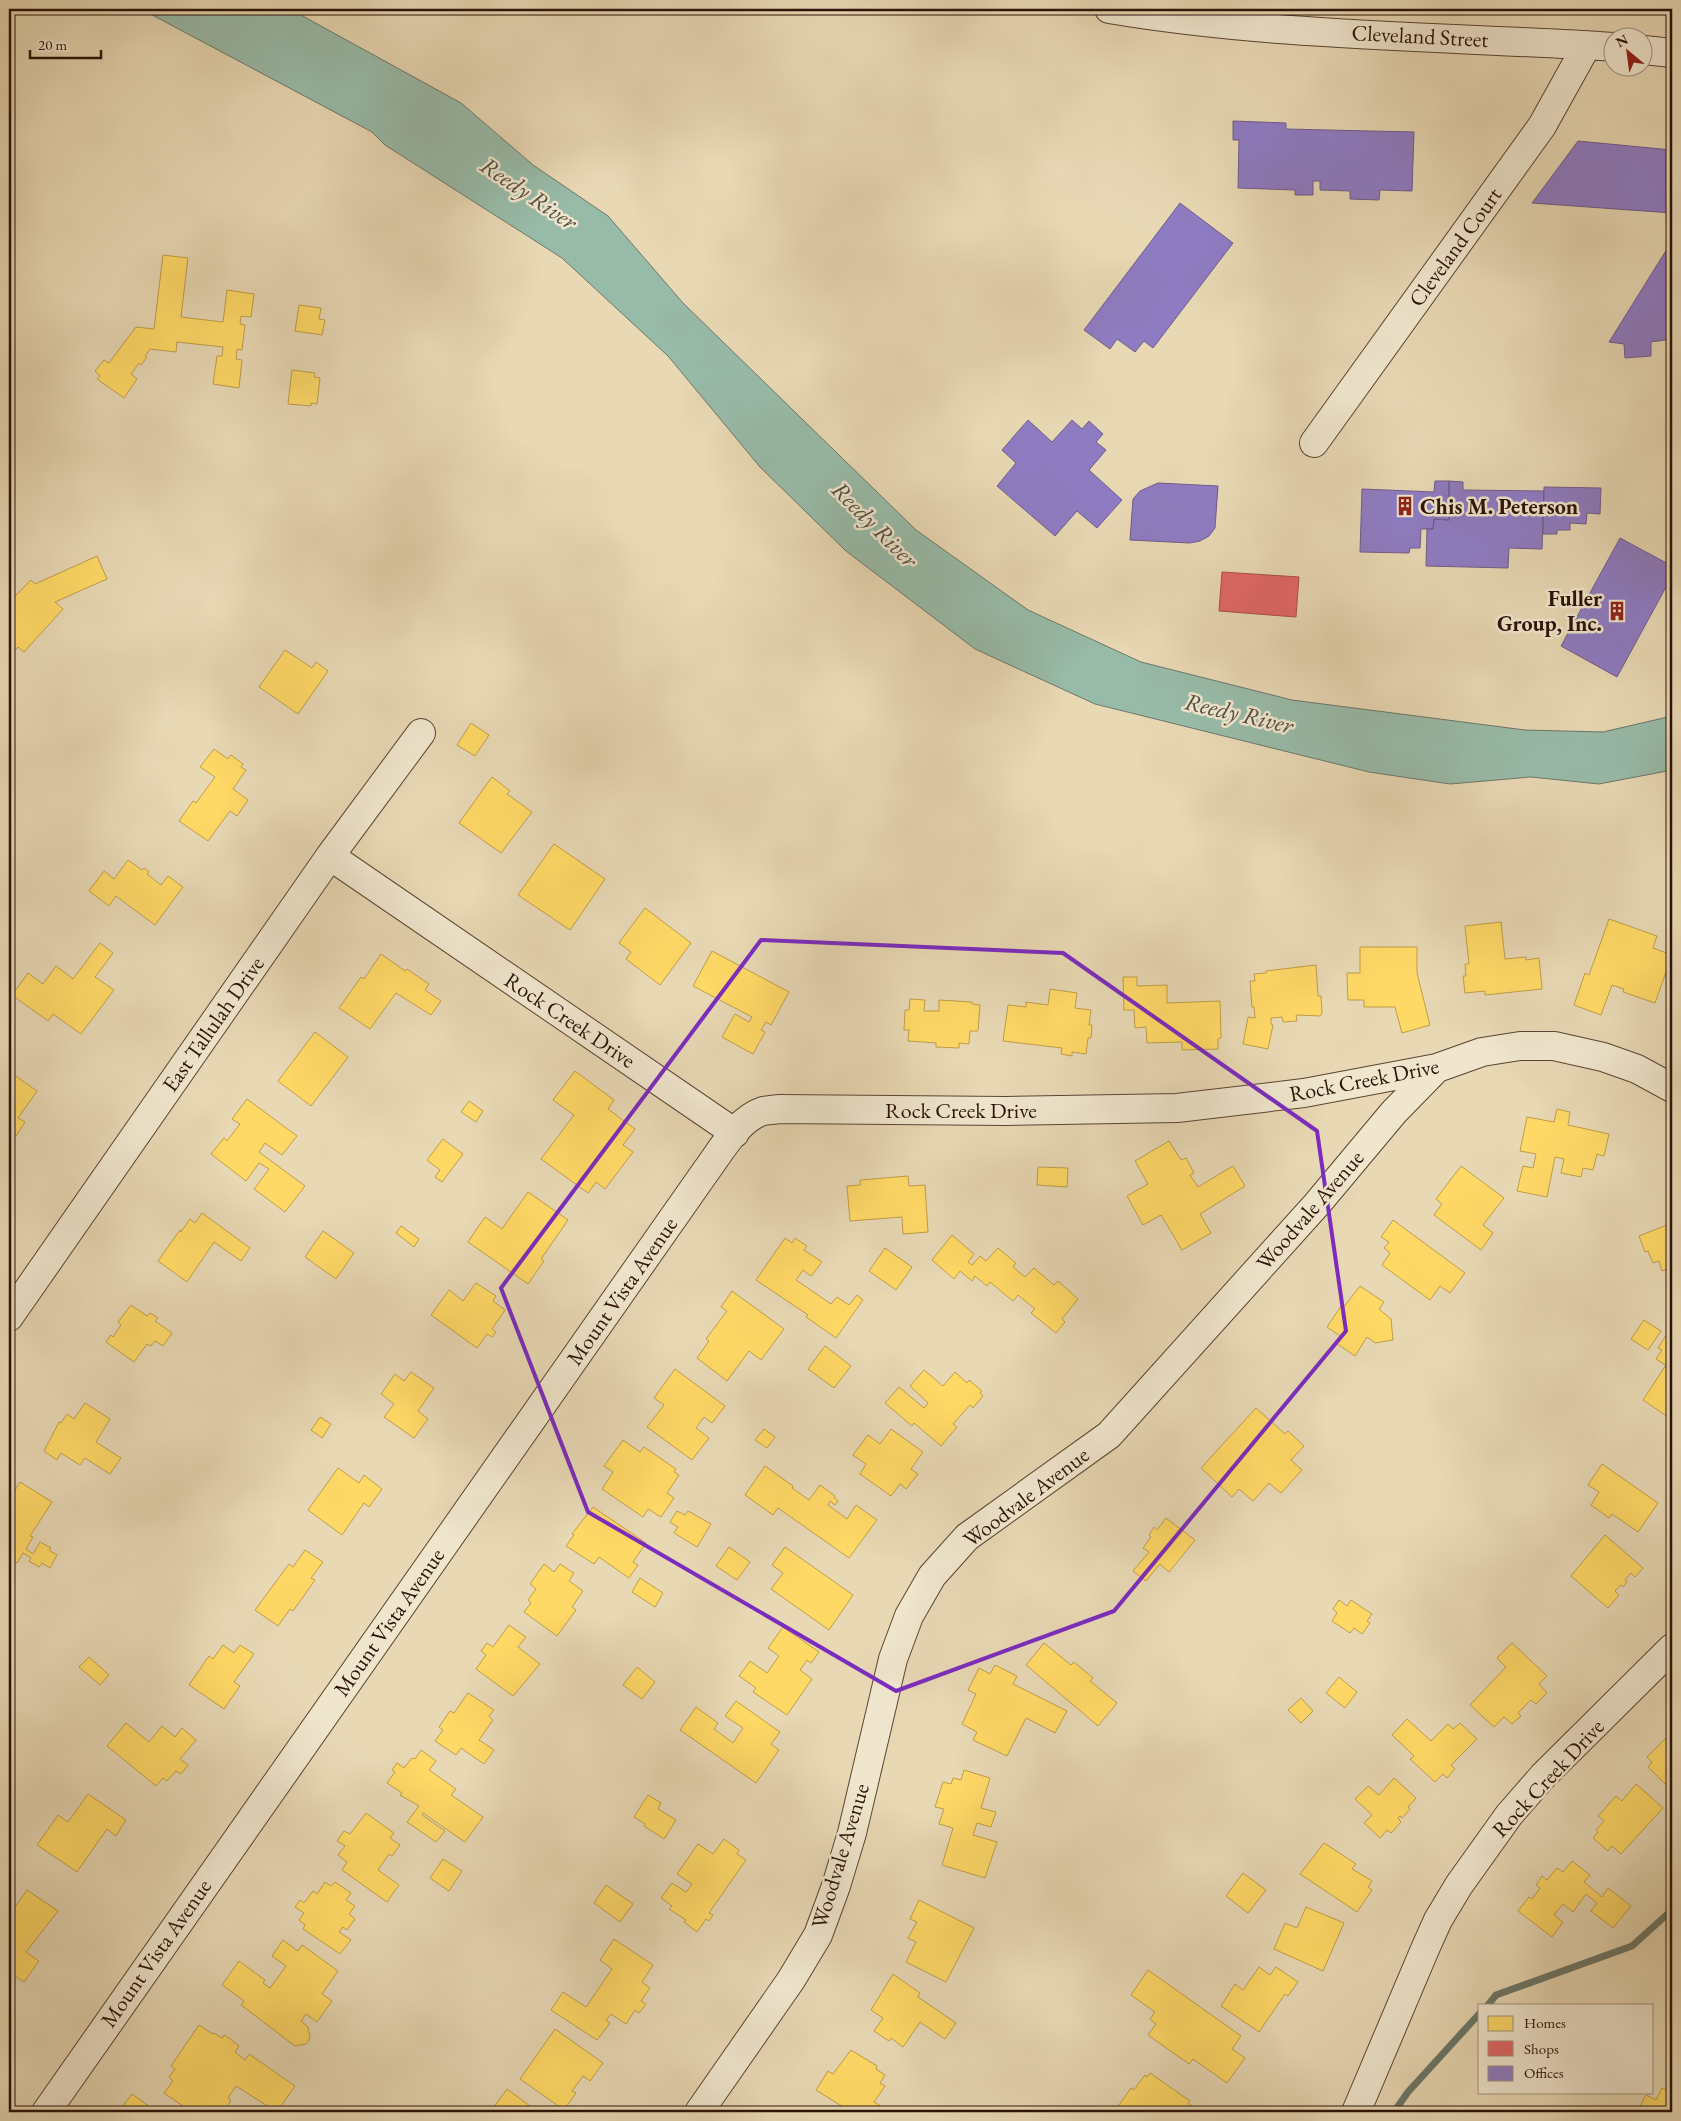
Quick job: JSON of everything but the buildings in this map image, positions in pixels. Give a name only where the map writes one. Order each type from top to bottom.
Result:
[{"type":"street","name":"Cleveland Street","points":[[1109,9],[1157,17],[1292,19],[1600,46]]},
{"type":"street","name":"Cleveland Court","points":[[1314,443],[1600,46]]},
{"type":"street","points":[[1654,51],[1672,53]]},
{"type":"street","name":"East Tallulah Drive","points":[[9,1317],[330,856],[421,733]]},
{"type":"street","name":"Rock Creek Drive","points":[[330,856],[735,1133],[751,1117],[764,1111],[779,1109],[1006,1111],[1177,1108],[1304,1093],[1437,1068],[1482,1052],[1520,1046],[1554,1046],[1611,1060],[1637,1069],[1672,1088]]},
{"type":"street","name":"Woodvale Avenue","points":[[699,2112],[791,1980],[818,1935],[836,1886],[852,1833],[893,1659],[909,1616],[932,1576],[966,1537],[1109,1435],[1316,1204],[1394,1112],[1437,1068]]},
{"type":"street","name":"Mount Vista Avenue","points":[[46,2112],[706,1171],[735,1133]]},
{"type":"street","name":"Rock Creek Drive","points":[[1356,2112],[1438,1920],[1460,1885],[1509,1815],[1538,1783],[1672,1648]]},
{"type":"highlighted area","points":[[761,940],[1063,953],[1317,1131],[1346,1331],[1114,1611],[896,1691],[588,1512],[501,1288]]},
{"type":"water","name":"Reedy River","points":[[141,9],[290,9],[461,103],[533,165],[608,216],[683,303],[916,530],[1028,610],[1141,662],[1292,700],[1525,730],[1603,732],[1672,716],[1672,770],[1599,784],[1531,777],[1450,784],[1369,772],[1095,704],[975,649],[846,551],[760,467],[668,356],[562,258],[385,145],[372,132]]},
{"type":"waterway","points":[[1489,2004],[1496,1995],[1632,1946],[1672,1910]]},
{"type":"waterway","points":[[1394,2112],[1408,2092],[1478,2015]]},
{"type":"place","name":"Chis M. Peterson","points":[[1405,506]]},
{"type":"place","name":"Fuller Group, Inc.","points":[[1617,611]]}]
